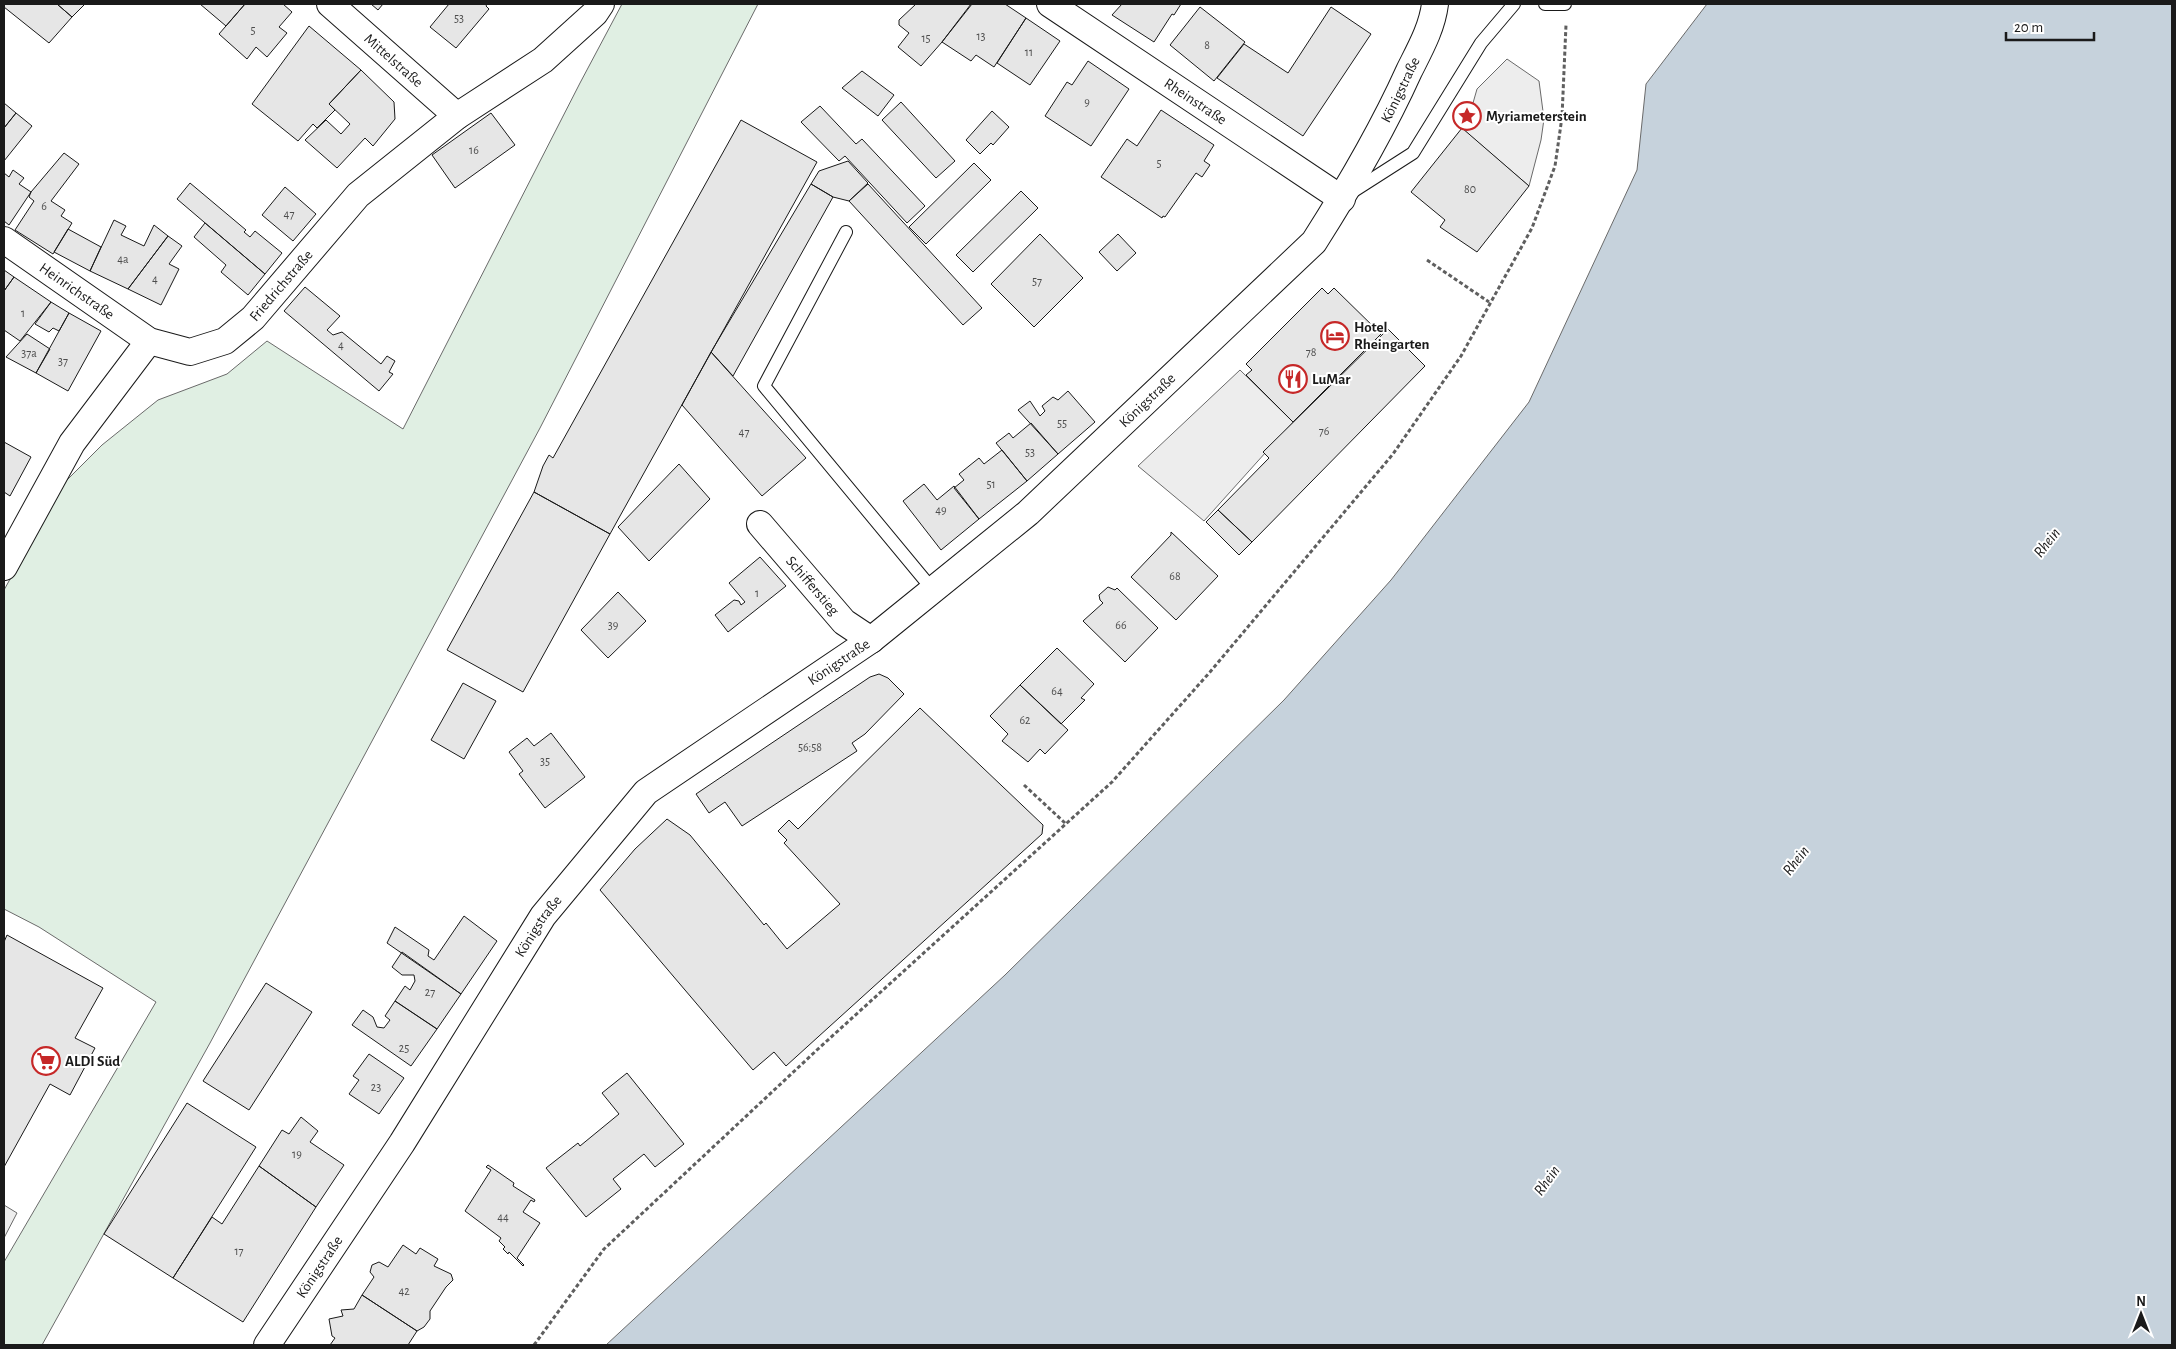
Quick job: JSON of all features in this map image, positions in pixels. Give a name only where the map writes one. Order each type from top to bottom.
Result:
[{"type":"street","name":"Mittelstraße","points":[[330,4],[457,116]]},
{"type":"street","name":"Friedrichstraße","points":[[149,341],[190,352],[225,341],[253,318],[358,195],[457,116],[543,60],[596,12],[601,4]]},
{"type":"street","name":"Rheinstraße","points":[[1050,4],[1342,199]]},
{"type":"street","name":"Königstraße","points":[[267,1345],[402,1143],[543,916],[646,792],[871,640],[1028,514],[1314,242],[1342,199],[1389,114],[1433,22],[1435,4]]},
{"type":"street","name":"Heinrichstraße","points":[[4,240],[149,341]]},
{"type":"street","points":[[4,568],[72,443],[149,341]]},
{"type":"street","name":"Schifferstieg","points":[[760,524],[844,622],[871,640]]},
{"type":"lane","points":[[1342,199],[1413,152],[1481,43],[1514,4]]},
{"type":"lane","points":[[1545,4],[1565,4]]},
{"type":"lane","points":[[846,232],[764,386],[933,590]]},
{"type":"path","points":[[534,1345],[604,1249],[818,1049],[1112,782],[1204,679],[1393,454],[1461,356],[1489,302],[1532,228],[1555,166],[1562,117],[1566,33],[1565,4]]},
{"type":"path","points":[[1427,260],[1489,302]]},
{"type":"path","points":[[1024,785],[1065,824]]},
{"type":"green space","points":[[622,4],[758,4],[540,428],[210,1043],[42,1345],[4,1345],[4,1262],[156,1002],[39,927],[4,909],[4,590],[63,484],[102,445],[158,400],[227,374],[267,341],[403,429]]},
{"type":"shaded area","points":[[1507,59],[1539,81],[1544,119],[1541,140],[1529,186],[1465,131],[1477,89]]},
{"type":"shaded area","points":[[1240,370],[1293,422],[1204,521],[1138,466]]},
{"type":"shaded area","points":[[4,1205],[17,1213],[4,1238]]},
{"type":"water","name":"Rhein","points":[[1707,4],[2172,4],[2172,1345],[606,1345],[1005,975],[1284,700],[1391,580],[1529,402],[1637,170],[1646,84]]},
{"type":"building","points":[[4,4],[57,4],[72,17],[49,43],[4,7]]},
{"type":"building","points":[[57,4],[85,4],[72,17]]},
{"type":"building","points":[[200,4],[245,4],[226,26]]},
{"type":"building","points":[[245,4],[283,4],[292,12],[279,27],[287,33],[267,57],[256,47],[247,59],[219,34]]},
{"type":"building","points":[[371,4],[383,4],[378,10]]},
{"type":"building","points":[[449,4],[487,4],[486,6],[489,9],[456,48],[430,27]]},
{"type":"building","points":[[916,4],[971,4],[921,66],[898,47],[909,33],[899,25],[899,20]]},
{"type":"building","points":[[972,4],[1005,4],[1026,18],[994,67],[976,55],[971,61],[942,42]]},
{"type":"building","points":[[1122,4],[1181,4],[1174,15],[1172,14],[1154,42],[1112,15]]},
{"type":"building","points":[[1200,7],[1245,42],[1214,81],[1170,45]]},
{"type":"building","points":[[1331,7],[1371,34],[1303,136],[1217,78],[1244,44],[1288,73]]},
{"type":"building","points":[[1026,18],[1060,41],[1030,85],[997,63]]},
{"type":"building","points":[[309,26],[361,70],[329,104],[335,110],[317,128],[313,124],[298,141],[252,104]]},
{"type":"building","points":[[1088,61],[1129,89],[1091,146],[1045,116],[1067,82],[1072,85]]},
{"type":"building","points":[[361,70],[394,102],[395,119],[373,146],[365,138],[337,168],[305,140],[326,120],[341,134],[350,124],[329,104]]},
{"type":"building","points":[[862,71],[894,95],[878,116],[842,88]]},
{"type":"building","points":[[901,102],[955,161],[936,178],[882,120]]},
{"type":"building","points":[[4,103],[16,113],[4,128]]},
{"type":"building","points":[[820,106],[856,144],[862,139],[925,206],[907,223],[845,156],[839,161],[801,122]]},
{"type":"building","points":[[1161,110],[1214,145],[1204,161],[1210,165],[1202,177],[1196,173],[1165,217],[1163,216],[1162,218],[1101,177],[1127,139],[1137,146]]},
{"type":"building","points":[[992,111],[1009,127],[993,145],[991,143],[980,154],[966,140]]},
{"type":"building","points":[[16,113],[32,126],[4,161],[4,128]]},
{"type":"building","points":[[491,113],[515,145],[455,188],[432,155]]},
{"type":"building","points":[[741,120],[817,162],[610,534],[534,492],[549,455],[553,458]]},
{"type":"building","points":[[1462,128],[1529,186],[1477,252],[1440,227],[1445,220],[1411,192]]},
{"type":"building","points":[[64,153],[79,164],[51,201],[65,210],[61,216],[72,223],[53,254],[15,230],[34,201],[29,197],[31,192]]},
{"type":"building","points":[[848,161],[868,183],[849,201],[833,197],[811,184],[819,171]]},
{"type":"building","points":[[974,163],[991,180],[926,244],[909,227]]},
{"type":"building","points":[[13,170],[24,178],[19,184],[31,192],[9,225],[4,221],[4,173],[9,177]]},
{"type":"building","points":[[190,183],[246,230],[244,232],[250,237],[255,231],[282,253],[265,274],[177,199]]},
{"type":"building","points":[[811,184],[833,197],[733,376],[711,352]]},
{"type":"building","points":[[868,184],[982,308],[963,325],[849,201]]},
{"type":"building","points":[[285,187],[316,214],[293,241],[262,215]]},
{"type":"building","points":[[1021,191],[1038,208],[973,272],[956,255]]},
{"type":"building","points":[[114,220],[126,226],[121,235],[144,246],[154,225],[168,236],[128,289],[90,271]]},
{"type":"building","points":[[205,223],[265,274],[248,295],[221,272],[226,265],[194,237]]},
{"type":"building","points":[[68,229],[101,247],[90,271],[54,252]]},
{"type":"building","points":[[1040,234],[1083,278],[1034,327],[991,284]]},
{"type":"building","points":[[1118,234],[1136,253],[1117,271],[1099,252]]},
{"type":"building","points":[[168,236],[182,246],[169,264],[179,269],[161,305],[128,289]]},
{"type":"building","points":[[4,270],[14,277],[4,291]]},
{"type":"building","points":[[14,277],[51,302],[20,341],[4,330],[4,291]]},
{"type":"building","points":[[305,287],[340,316],[327,330],[333,335],[342,332],[381,364],[387,356],[395,361],[389,372],[393,374],[379,391],[284,311]]},
{"type":"building","points":[[1322,288],[1328,294],[1334,288],[1381,334],[1293,422],[1246,375],[1252,370],[1246,364]]},
{"type":"building","points":[[51,302],[69,313],[59,331],[53,328],[49,332],[35,324]]},
{"type":"building","points":[[69,313],[101,331],[68,391],[36,373]]},
{"type":"building","points":[[1388,329],[1425,366],[1252,542],[1218,510],[1269,458],[1263,452]]},
{"type":"building","points":[[27,334],[50,349],[36,373],[6,357]]},
{"type":"building","points":[[711,352],[806,458],[762,496],[682,405]]},
{"type":"building","points":[[1068,391],[1095,422],[1058,454],[1018,410],[1030,401],[1040,416],[1045,411],[1042,406],[1053,397],[1058,400]]},
{"type":"building","points":[[1031,423],[1058,454],[1027,481],[996,443],[1009,433],[1013,438]]},
{"type":"building","points":[[4,442],[31,457],[10,496],[4,492]]},
{"type":"building","points":[[1002,450],[1027,481],[979,519],[954,488],[964,480],[959,474],[979,458],[984,464]]},
{"type":"building","points":[[679,464],[710,499],[649,561],[618,527]]},
{"type":"building","points":[[924,484],[937,500],[954,486],[979,519],[941,550],[903,501]]},
{"type":"building","points":[[534,492],[610,534],[523,692],[447,650]]},
{"type":"building","points":[[1218,510],[1252,542],[1239,555],[1206,522]]},
{"type":"building","points":[[1171,532],[1218,576],[1176,620],[1131,577],[1171,535]]},
{"type":"building","points":[[760,557],[786,586],[728,632],[715,615],[734,600],[739,601],[741,605],[745,602],[729,583]]},
{"type":"building","points":[[1108,587],[1115,590],[1117,588],[1158,628],[1125,662],[1083,621],[1103,603],[1099,595]]},
{"type":"building","points":[[618,592],[646,621],[608,658],[581,630]]},
{"type":"building","points":[[1057,648],[1094,684],[1081,698],[1085,700],[1061,724],[1020,685]]},
{"type":"building","points":[[879,674],[888,678],[904,694],[865,734],[852,743],[857,751],[742,826],[725,802],[709,813],[696,794],[870,677]]},
{"type":"building","points":[[463,683],[496,701],[464,759],[431,740]]},
{"type":"building","points":[[1020,685],[1068,730],[1045,754],[1040,749],[1028,762],[1002,741],[1008,734],[990,716]]},
{"type":"building","points":[[920,708],[1043,825],[1042,834],[786,1066],[774,1052],[753,1070],[600,890],[635,849],[667,819],[690,835],[764,925],[766,923],[787,949],[840,904],[784,843],[787,840],[778,831],[789,820],[798,829]]},
{"type":"building","points":[[551,733],[585,777],[545,808],[519,774],[523,771],[509,752],[527,738],[534,746]]},
{"type":"building","points":[[464,916],[497,941],[461,994],[387,943],[395,927],[429,950],[428,956],[434,960]]},
{"type":"building","name":"ALDI Süd","points":[[7,935],[103,988],[75,1038],[95,1048],[70,1095],[50,1084],[4,1167],[4,942]]},
{"type":"building","points":[[402,952],[461,994],[437,1029],[395,1001],[405,986],[410,990],[415,981],[414,975],[402,975],[392,967]]},
{"type":"building","points":[[266,983],[312,1012],[249,1110],[203,1081]]},
{"type":"building","points":[[395,1001],[437,1029],[411,1066],[352,1025],[363,1010],[373,1017],[377,1027],[384,1028],[390,1020],[385,1016]]},
{"type":"building","points":[[369,1054],[404,1078],[379,1114],[349,1094],[359,1080],[353,1076]]},
{"type":"building","points":[[627,1073],[684,1144],[655,1167],[644,1154],[613,1179],[621,1189],[586,1217],[546,1168],[578,1143],[580,1146],[619,1114],[602,1093]]},
{"type":"building","points":[[187,1103],[256,1147],[173,1278],[104,1234]]},
{"type":"building","points":[[301,1117],[318,1131],[310,1142],[344,1165],[316,1207],[259,1166],[282,1130],[289,1134]]},
{"type":"building","points":[[488,1165],[514,1183],[513,1186],[535,1200],[534,1202],[531,1200],[523,1212],[540,1223],[517,1258],[523,1266],[509,1252],[508,1254],[503,1249],[505,1247],[499,1241],[501,1238],[465,1211],[491,1170],[486,1167]]},
{"type":"building","points":[[259,1166],[316,1207],[243,1322],[173,1278],[212,1217],[222,1224]]},
{"type":"building","points":[[403,1245],[416,1254],[420,1248],[438,1259],[434,1266],[451,1274],[453,1280],[430,1311],[430,1319],[424,1327],[417,1331],[362,1295],[374,1277],[370,1272],[372,1265],[379,1262],[388,1267]]},
{"type":"building","points":[[362,1295],[417,1331],[408,1345],[330,1345],[335,1338],[332,1336],[329,1319],[343,1316],[341,1310],[354,1309]]},
{"type":"place","name":"Myriameterstein","points":[[1467,116]]},
{"type":"place","name":"Hotel Rheingarten","points":[[1335,336]]},
{"type":"place","name":"LuMar","points":[[1293,379]]},
{"type":"place","name":"ALDI Süd","points":[[46,1061]]}]
